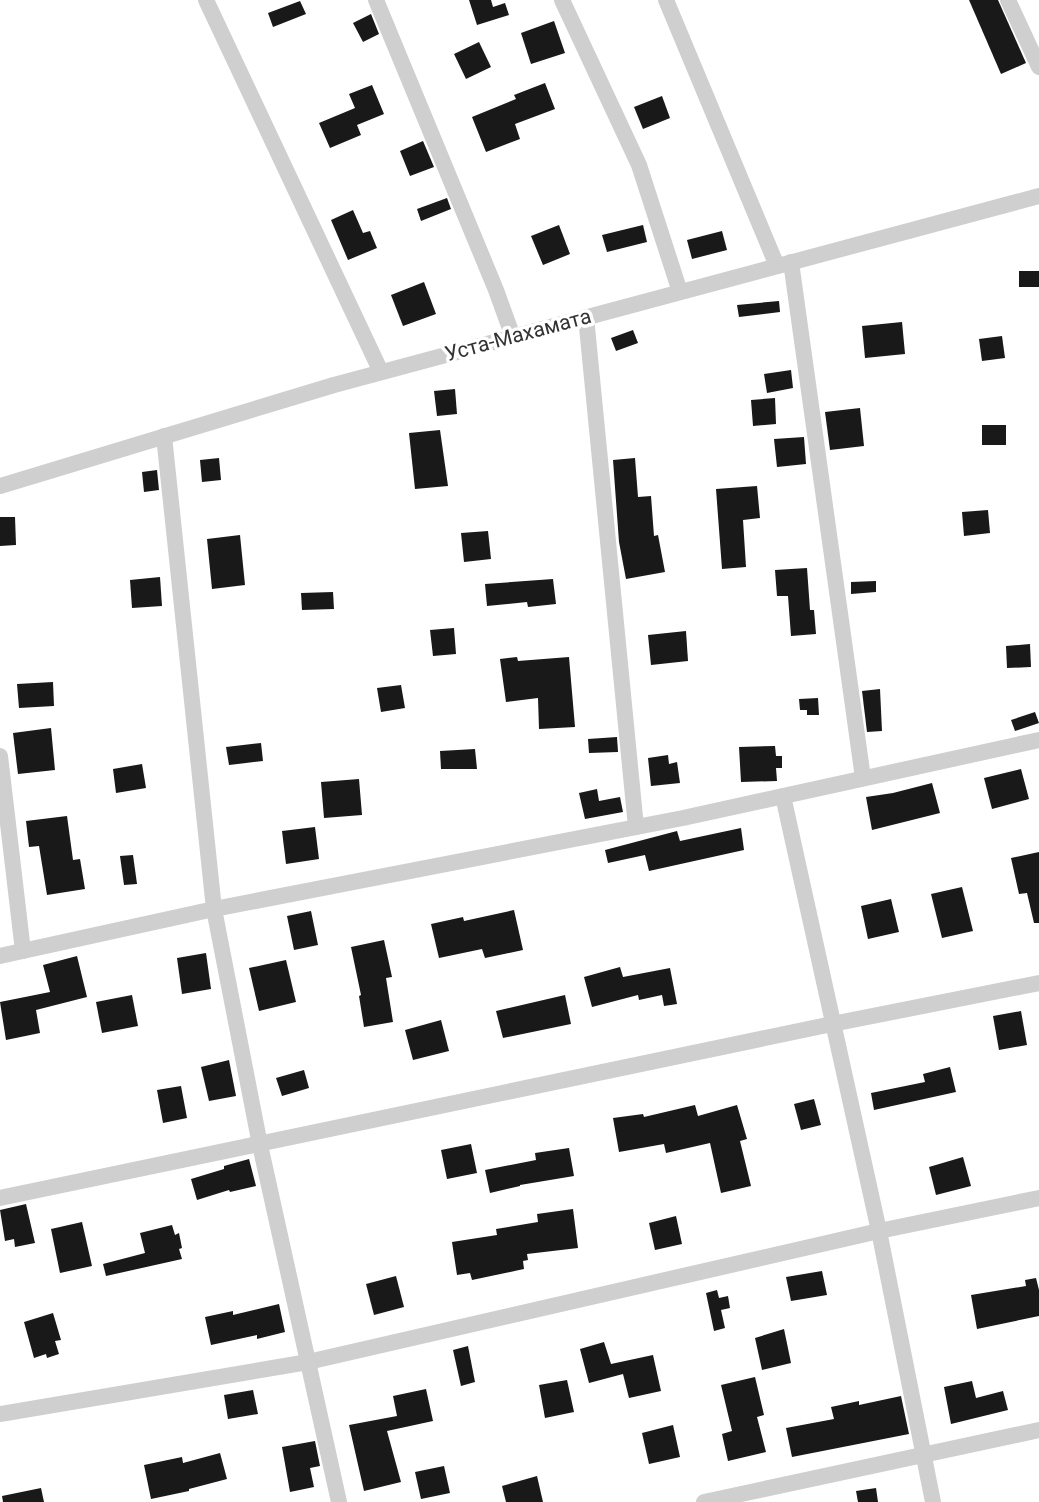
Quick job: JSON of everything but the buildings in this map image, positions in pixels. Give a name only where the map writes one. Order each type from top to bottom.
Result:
[{"type":"street","points":[[206,0],[381,372]]},
{"type":"street","points":[[376,0],[496,289],[513,337]]},
{"type":"street","points":[[562,0],[639,165],[680,292]]},
{"type":"street","points":[[667,0],[784,264],[863,778]]},
{"type":"street","points":[[1008,0],[1039,67]]},
{"type":"street","name":"Уста-Махамата","points":[[0,486],[381,372],[1039,196]]},
{"type":"street","points":[[586,317],[636,827]]},
{"type":"street","points":[[164,436],[214,909],[260,1145],[339,1502]]},
{"type":"street","points":[[0,956],[214,909],[636,827],[1039,740]]},
{"type":"street","points":[[0,756],[23,951]]},
{"type":"street","points":[[783,796],[879,1231],[933,1502]]},
{"type":"street","points":[[0,1198],[1039,983]]},
{"type":"street","points":[[0,1414],[307,1362],[879,1231],[1039,1198]]},
{"type":"street","points":[[704,1502],[1039,1430]]}]
